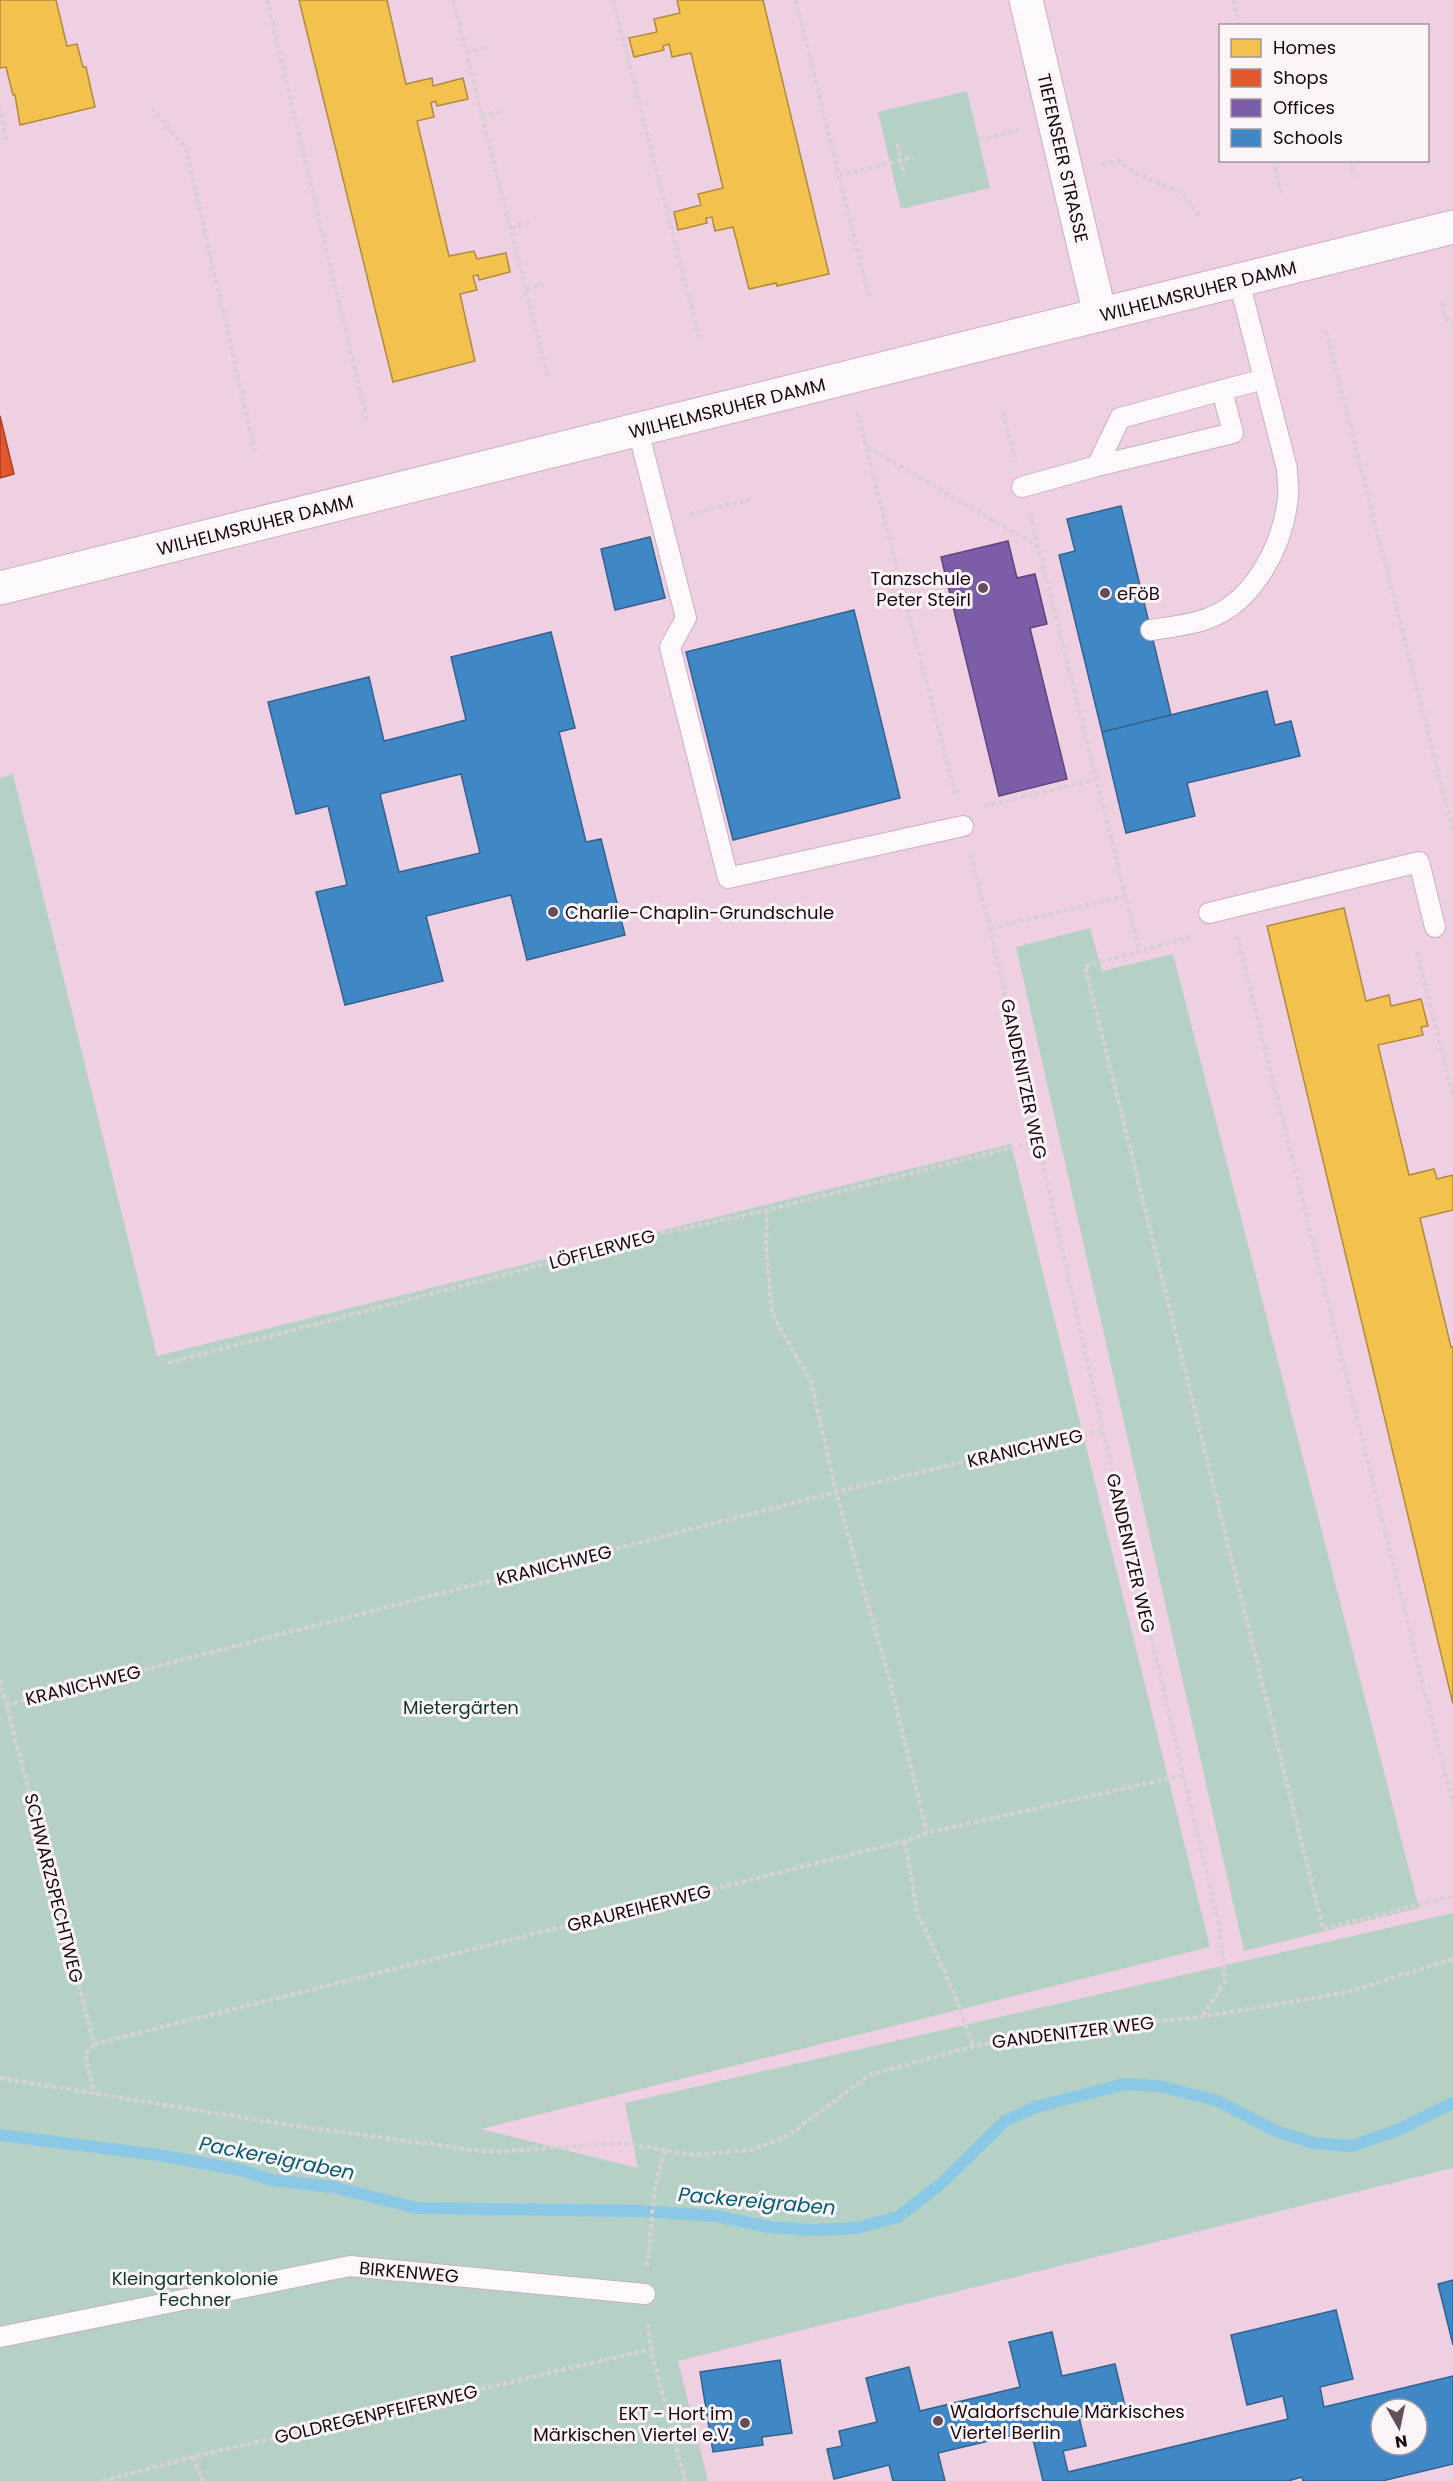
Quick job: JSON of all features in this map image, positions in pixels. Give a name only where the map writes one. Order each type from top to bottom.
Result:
[{"type":"main road","name":"TIEFENSEER STRASSE","points":[[1026,0],[1100,315]]},
{"type":"main road","name":"WILHELMSRUHER DAMM","points":[[0,588],[1453,227]]},
{"type":"lane","points":[[1151,630],[1209,619],[1229,608],[1252,586],[1282,530],[1288,496],[1287,469],[1239,281]]},
{"type":"lane","points":[[1096,466],[1120,418],[1264,379]]},
{"type":"lane","points":[[1022,487],[1096,466],[1233,433],[1222,390]]},
{"type":"lane","points":[[638,430],[686,618],[670,647],[728,878],[961,819]]},
{"type":"lane","points":[[1209,913],[1419,862],[1435,927]]},
{"type":"lane","name":"BIRKENWEG","points":[[0,2337],[350,2266],[645,2294]]},
{"type":"path","points":[[267,0],[368,424]]},
{"type":"path","points":[[453,0],[548,378]]},
{"type":"path","points":[[613,0],[700,341]]},
{"type":"path","points":[[796,0],[869,298]]},
{"type":"path","points":[[1234,0],[1240,24]]},
{"type":"path","points":[[466,53],[488,47]]},
{"type":"path","points":[[0,106],[7,143]]},
{"type":"path","points":[[152,108],[186,149],[255,452]]},
{"type":"path","points":[[482,116],[504,110]]},
{"type":"path","points":[[979,140],[994,136]]},
{"type":"path","points":[[897,144],[904,176]]},
{"type":"path","points":[[839,176],[913,157]]},
{"type":"path","points":[[1066,171],[1119,161],[1133,172],[1183,193],[1199,216]]},
{"type":"path","points":[[1273,162],[1281,195]]},
{"type":"path","points":[[1350,162],[1354,177]]},
{"type":"path","points":[[511,228],[532,221]]},
{"type":"path","points":[[526,289],[548,283]]},
{"type":"path","points":[[1442,303],[1445,318],[1453,322]]},
{"type":"path","points":[[1326,331],[1453,830]]},
{"type":"path","points":[[1003,412],[1039,547],[1139,950]]},
{"type":"path","name":"GANDENITZER WEG","points":[[0,2078],[290,2126],[488,2152],[623,2143],[694,2155],[751,2150],[788,2136],[869,2075],[973,2046],[1089,2027],[1202,2017],[1225,1982],[1220,1931],[1102,1431],[990,928],[866,446],[1039,547]]},
{"type":"path","points":[[661,521],[752,499]]},
{"type":"path","points":[[961,819],[1097,779]]},
{"type":"path","points":[[990,928],[1126,896]]},
{"type":"path","points":[[1235,927],[1453,1805]]},
{"type":"path","points":[[1194,936],[1085,966],[1323,1929],[1453,1896]]},
{"type":"path","points":[[1414,941],[1453,1097]]},
{"type":"path","name":"LÖFFLERWEG","points":[[168,1363],[651,1236],[767,1210],[1037,1141]]},
{"type":"path","points":[[767,1210],[766,1246],[772,1314],[811,1382],[836,1492],[890,1682],[927,1833]]},
{"type":"path","name":"KRANICHWEG","points":[[6,1705],[836,1492],[1102,1431]]},
{"type":"path","name":"SCHWARZSPECHTWEG","points":[[0,1680],[94,2044],[85,2055],[95,2094]]},
{"type":"path","name":"GRAUREIHERWEG","points":[[94,2044],[905,1841],[927,1833],[1184,1775]]},
{"type":"path","points":[[905,1841],[917,1912],[954,1993],[973,2046]]},
{"type":"path","points":[[1202,2017],[1348,1992],[1453,1959]]},
{"type":"path","points":[[650,2238],[655,2187],[665,2150]]},
{"type":"path","points":[[645,2294],[651,2349],[685,2481]]},
{"type":"path","name":"GOLDREGENPFEIFERWEG","points":[[102,2481],[193,2457],[651,2349]]},
{"type":"path","points":[[193,2457],[203,2481]]},
{"type":"green space","points":[[967,91],[990,188],[901,209],[878,112]]},
{"type":"green space","name":"Mietergärten","points":[[13,774],[157,1356],[1011,1144],[1210,1947],[481,2129],[638,2168],[625,2103],[1453,1913],[1453,2168],[678,2361],[708,2481],[0,2481],[0,778]]},
{"type":"green space","points":[[1090,928],[1102,971],[1173,954],[1419,1908],[1244,1951],[1016,947]]},
{"type":"building: Homes","points":[[0,0],[56,0],[67,46],[77,44],[83,67],[86,67],[95,107],[20,125],[15,95],[13,95],[6,67],[0,68]]},
{"type":"building: Homes","points":[[299,0],[387,0],[406,84],[432,78],[433,86],[463,78],[468,99],[437,106],[436,101],[431,103],[434,117],[417,121],[449,256],[474,251],[477,259],[506,253],[510,272],[479,280],[478,275],[473,276],[477,290],[460,294],[475,361],[393,382]]},
{"type":"building: Homes","points":[[677,0],[763,0],[829,274],[777,286],[776,283],[749,289],[733,227],[715,231],[712,217],[706,218],[707,223],[678,230],[674,212],[701,205],[698,194],[723,188],[691,53],[672,57],[669,44],[663,46],[664,50],[634,57],[629,38],[657,32],[654,19],[680,13]]},
{"type":"building: Homes","points":[[1344,908],[1366,1001],[1389,995],[1391,1006],[1421,999],[1428,1026],[1421,1027],[1423,1035],[1378,1045],[1409,1175],[1434,1169],[1437,1179],[1453,1175],[1453,1210],[1420,1218],[1451,1347],[1453,1347],[1453,1704],[1267,926]]},
{"type":"building: Shops","points":[[0,416],[14,474],[0,478]]},
{"type":"building: Offices","points":[[1008,541],[1017,578],[1035,574],[1047,624],[1030,628],[1067,779],[999,796],[941,557]]},
{"type":"building: Schools","name":"eFöB","points":[[1121,506],[1171,715],[1102,732],[1059,555],[1075,551],[1067,519]]},
{"type":"building: Schools","points":[[650,537],[665,598],[615,610],[601,549]]},
{"type":"building: Schools","points":[[854,610],[900,798],[733,840],[686,652]]},
{"type":"building: Schools","points":[[551,632],[575,728],[559,732],[586,842],[601,839],[625,935],[527,960],[511,895],[426,916],[443,981],[345,1005],[316,892],[347,885],[328,806],[296,814],[268,702],[369,677],[384,741],[466,720],[451,657]],"holes":[[[461,774],[480,853],[399,872],[380,794]]]},
{"type":"building: Schools","points":[[1267,691],[1275,725],[1291,721],[1300,756],[1187,783],[1195,816],[1126,833],[1102,732]]},
{"type":"building: Schools","points":[[1453,2280],[1453,2345],[1438,2284]]},
{"type":"building: Schools","points":[[1336,2310],[1353,2379],[1320,2387],[1324,2407],[1453,2376],[1453,2464],[1382,2481],[1303,2481],[1302,2477],[1288,2481],[1043,2481],[1031,2431],[938,2453],[945,2481],[893,2481],[889,2465],[834,2479],[827,2449],[842,2446],[839,2431],[877,2422],[866,2378],[909,2367],[920,2411],[1020,2387],[1009,2342],[1052,2332],[1062,2376],[1115,2364],[1125,2406],[1079,2417],[1086,2446],[1063,2451],[1068,2472],[1288,2419],[1283,2396],[1247,2405],[1231,2335]]},
{"type":"building: Schools","points":[[780,2360],[792,2433],[762,2437],[763,2445],[713,2452],[700,2372]]},
{"type":"waterway","name":"Packereigraben","points":[[0,2135],[158,2155],[241,2170],[271,2180],[333,2187],[417,2208],[640,2211],[716,2216],[770,2227],[813,2230],[857,2228],[898,2217],[942,2183],[1005,2121],[1036,2107],[1125,2084],[1159,2086],[1218,2101],[1276,2131],[1314,2143],[1352,2146],[1398,2130],[1453,2103]]},
{"type":"place","name":"Tanzschule Peter Steirl","points":[[983,588]]},
{"type":"place","name":"eFöB","points":[[1105,593]]},
{"type":"place","name":"Charlie-Chaplin-Grundschule","points":[[553,912]]},
{"type":"place","name":"Waldorfschule Märkisches Viertel Berlin","points":[[938,2421]]},
{"type":"place","name":"EKT - Hort im Märkischen Viertel e.V.","points":[[745,2423]]},
{"type":"park label","name":"Kleingartenkolonie Fechner","points":[[195,2288]]}]
